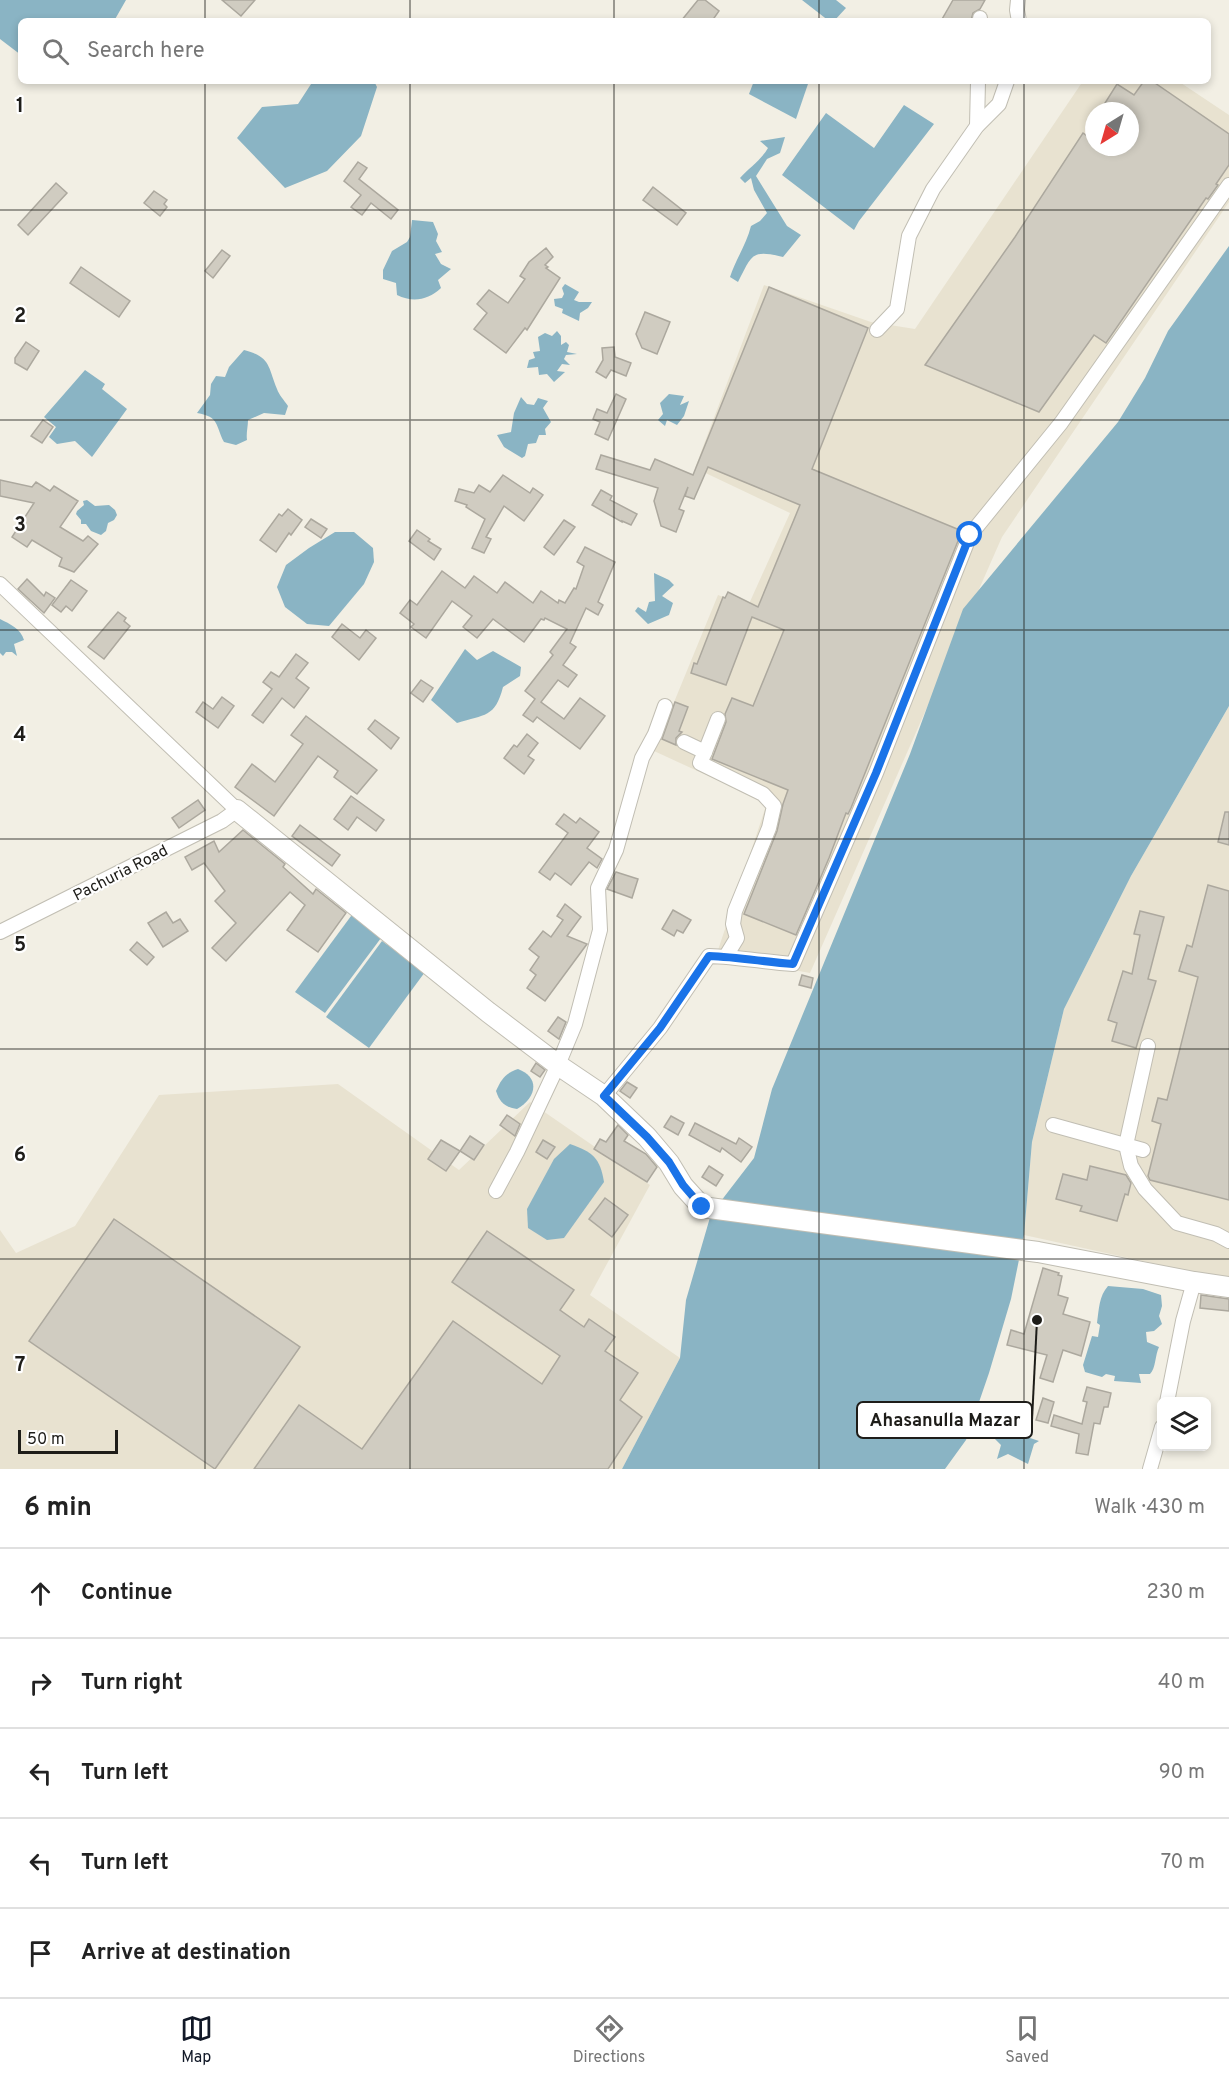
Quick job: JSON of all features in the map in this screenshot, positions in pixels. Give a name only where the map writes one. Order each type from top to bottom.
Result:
[{"type":"main road","points":[[237,810],[478,1005],[558,1065],[604,1096],[647,1137],[669,1162],[683,1185],[702,1207],[1038,1252],[1229,1287]]},
{"type":"street","points":[[1018,0],[1018,18]]},
{"type":"street","points":[[977,126],[978,84]]},
{"type":"street","points":[[877,330],[897,309],[909,236],[933,189],[977,126],[999,104],[1006,84]]},
{"type":"street","points":[[604,1096],[660,1028],[709,956],[793,964],[876,773],[970,535],[1061,423],[1229,185]]},
{"type":"street","points":[[0,584],[237,810]]},
{"type":"street","points":[[496,1191],[517,1152],[575,1024],[600,930],[598,888],[616,850],[642,758],[655,734],[665,706]]},
{"type":"street","points":[[718,719],[700,763],[763,794],[774,806],[769,828],[735,911],[734,924],[737,939],[726,956]]},
{"type":"street","points":[[684,742],[705,752]]},
{"type":"street","name":"Pachuria Road","points":[[0,932],[222,821],[237,810]]},
{"type":"street","points":[[1148,1046],[1126,1145],[1131,1166],[1145,1189],[1177,1223],[1216,1234],[1229,1241]]},
{"type":"street","points":[[1053,1125],[1143,1150]]},
{"type":"street","points":[[1168,1397],[1183,1322],[1194,1282]]},
{"type":"street","points":[[1150,1469],[1157,1442]]},
{"type":"shaded area","points":[[1081,84],[1182,84],[1229,115],[1229,202],[1002,537],[810,973],[716,956],[767,803],[654,751],[718,595],[748,606],[790,513],[695,468],[764,285],[871,322],[915,329]]},
{"type":"shaded area","points":[[1229,706],[1229,1280],[1024,1235],[1032,1142],[1064,1009],[1131,876]]},
{"type":"shaded area","points":[[338,1084],[459,1170],[530,1102],[650,1185],[590,1295],[680,1358],[622,1469],[0,1469],[0,1230],[16,1253],[75,1226],[159,1095]]},
{"type":"water","points":[[0,0],[126,0],[116,18],[18,18],[18,53],[0,39]]},
{"type":"water","points":[[802,0],[836,0],[846,8],[837,18],[825,18]]},
{"type":"water","points":[[311,84],[376,84],[377,87],[361,136],[327,171],[285,188],[237,138],[262,107],[298,104]]},
{"type":"water","points":[[753,84],[808,84],[796,119],[749,94]]},
{"type":"water","points":[[904,105],[934,124],[854,230],[782,175],[826,113],[874,148]]},
{"type":"water","points":[[785,137],[780,153],[767,159],[756,176],[787,226],[801,235],[783,257],[764,254],[754,256],[738,282],[730,277],[735,264],[751,226],[767,213],[754,190],[751,178],[745,183],[740,178],[768,148],[760,141]]},
{"type":"water","points":[[412,220],[433,222],[438,234],[436,241],[442,252],[435,254],[441,264],[451,269],[438,280],[441,288],[426,298],[420,299],[409,299],[397,295],[396,283],[383,279],[383,270],[392,251],[407,242],[410,237]]},
{"type":"water","points":[[1229,246],[1229,706],[1131,876],[1064,1009],[1032,1142],[1024,1235],[1011,1299],[966,1440],[945,1469],[622,1469],[680,1358],[686,1300],[711,1214],[754,1158],[772,1089],[910,754],[963,609],[1118,422],[1145,378],[1168,331]]},
{"type":"water","points":[[565,284],[579,292],[574,300],[592,302],[580,313],[579,321],[562,313],[563,309],[555,306],[554,299],[562,298],[564,294],[562,288]]},
{"type":"water","points":[[557,331],[561,336],[561,345],[566,342],[569,345],[567,352],[577,354],[566,355],[564,359],[570,365],[562,364],[557,371],[565,372],[554,382],[547,374],[539,375],[538,367],[527,368],[529,360],[535,358],[533,352],[540,351],[538,337],[545,333],[552,336]]},
{"type":"water","points":[[244,350],[264,360],[278,391],[288,406],[285,415],[264,413],[248,420],[247,440],[236,445],[224,442],[213,419],[197,413],[210,395],[211,384],[216,376],[225,377],[229,367]]},
{"type":"water","points":[[85,370],[105,384],[102,389],[127,409],[92,457],[75,441],[57,444],[49,437],[56,427],[44,417]]},
{"type":"water","points":[[669,394],[684,396],[680,405],[689,401],[684,416],[677,425],[667,420],[665,426],[658,420],[663,414],[660,403]]},
{"type":"water","points":[[521,397],[527,404],[534,405],[538,398],[548,401],[543,408],[551,422],[545,429],[546,435],[539,435],[536,443],[528,444],[525,456],[522,458],[504,447],[497,435],[511,432],[514,413]]},
{"type":"water","points":[[87,500],[95,506],[109,505],[117,515],[108,523],[106,531],[101,535],[91,531],[86,524],[81,524],[76,514],[84,505],[83,501]]},
{"type":"water","points":[[335,532],[354,532],[373,548],[374,562],[364,584],[329,626],[307,624],[285,607],[277,587],[286,565]]},
{"type":"water","points":[[654,573],[674,585],[662,596],[673,603],[669,615],[648,624],[635,611],[638,607],[646,612],[649,602],[655,601]]},
{"type":"water","points":[[0,619],[15,627],[23,636],[24,640],[14,644],[17,656],[12,652],[6,652],[3,656],[0,653]]},
{"type":"water","points":[[465,649],[477,660],[493,651],[521,667],[520,676],[503,687],[492,710],[482,716],[457,723],[431,700]]},
{"type":"water","points":[[354,912],[384,934],[325,1013],[295,992]]},
{"type":"water","points":[[382,941],[425,972],[369,1048],[326,1017]]},
{"type":"water","points":[[518,1069],[530,1078],[533,1088],[532,1094],[517,1109],[504,1104],[496,1091],[504,1077]]},
{"type":"water","points":[[570,1144],[594,1157],[600,1167],[604,1182],[564,1238],[547,1240],[528,1228],[527,1209],[554,1159]]},
{"type":"water","points":[[1108,1286],[1143,1289],[1161,1295],[1162,1306],[1159,1316],[1162,1324],[1154,1331],[1146,1332],[1147,1342],[1159,1347],[1150,1374],[1139,1374],[1141,1383],[1114,1381],[1115,1376],[1106,1374],[1102,1377],[1085,1372],[1083,1365],[1092,1336],[1098,1337],[1100,1325],[1097,1323],[1100,1303]]},
{"type":"water","points":[[1006,1430],[1039,1441],[1034,1444],[1028,1464],[1008,1454],[997,1459],[1001,1445],[994,1438],[1002,1439]]},
{"type":"building","points":[[222,0],[255,0],[241,16]]},
{"type":"building","points":[[698,0],[705,0],[719,11],[714,18],[683,18]]},
{"type":"building","points":[[953,0],[985,0],[980,9],[973,13],[972,18],[943,18]]},
{"type":"building","points":[[1117,84],[1134,95],[1142,84],[1156,84],[1229,134],[1229,165],[1216,184],[1218,185],[1208,199],[1206,198],[1106,343],[1094,335],[1039,412],[925,365],[1015,237],[1083,133],[1085,134],[1085,156],[1139,156],[1139,102],[1106,102]]},
{"type":"building","points":[[358,162],[367,168],[359,179],[398,210],[391,219],[371,203],[362,215],[351,207],[361,195],[344,181]]},
{"type":"building","points":[[56,183],[67,193],[28,235],[18,225]]},
{"type":"building","points":[[653,187],[686,213],[677,225],[643,200]]},
{"type":"building","points":[[154,191],[167,200],[164,204],[167,207],[160,216],[144,203]]},
{"type":"building","points":[[546,248],[553,257],[545,265],[548,267],[546,268],[560,278],[527,330],[525,328],[506,353],[474,329],[487,313],[477,304],[489,290],[508,303],[525,279],[520,276],[529,262]]},
{"type":"building","points":[[222,250],[230,256],[213,278],[205,271]]},
{"type":"building","points":[[81,267],[130,301],[119,317],[70,283]]},
{"type":"building","points":[[769,287],[868,328],[812,469],[962,531],[851,808],[848,814],[846,813],[796,935],[744,914],[777,831],[788,790],[712,759],[732,698],[753,706],[784,630],[752,617],[726,685],[691,673],[694,663],[697,664],[723,597],[725,598],[728,592],[758,607],[800,505],[708,467],[694,499],[685,496],[688,487],[679,509],[684,511],[676,532],[661,526],[654,501],[658,488],[596,469],[601,455],[650,470],[655,459],[693,475]]},
{"type":"building","points":[[645,312],[670,322],[657,354],[642,348],[636,334]]},
{"type":"building","points":[[26,342],[39,351],[27,370],[15,363],[15,358]]},
{"type":"building","points":[[614,347],[615,357],[631,363],[626,376],[611,370],[606,378],[596,372],[603,360],[602,348]]},
{"type":"building","points":[[616,394],[626,399],[608,440],[595,434],[600,422],[593,419],[597,409],[607,413]]},
{"type":"building","points":[[43,420],[53,427],[42,443],[31,436]]},
{"type":"building","points":[[503,475],[530,493],[533,488],[543,495],[524,521],[504,506],[486,537],[491,539],[484,553],[472,548],[485,519],[466,507],[467,505],[455,501],[459,489],[474,493],[479,485],[490,492]]},
{"type":"building","points":[[0,480],[32,487],[36,482],[50,491],[54,486],[78,501],[60,527],[83,541],[88,536],[98,544],[74,572],[59,566],[62,558],[32,540],[27,547],[12,537],[34,503],[0,496]]},
{"type":"building","points":[[601,490],[612,496],[610,500],[637,514],[631,525],[592,505]]},
{"type":"building","points":[[288,509],[302,520],[291,535],[289,533],[276,552],[260,540],[279,514],[282,516]]},
{"type":"building","points":[[311,519],[327,529],[321,538],[305,527]]},
{"type":"building","points":[[564,520],[575,527],[554,555],[544,547]]},
{"type":"building","points":[[417,530],[441,549],[434,560],[409,541]]},
{"type":"building","points":[[585,547],[615,562],[598,602],[603,605],[598,615],[586,608],[570,643],[576,647],[563,665],[577,675],[568,687],[558,680],[541,702],[564,719],[580,698],[605,716],[580,749],[537,717],[533,722],[523,715],[535,699],[525,691],[553,655],[550,652],[567,629],[545,618],[541,619],[524,642],[493,619],[477,638],[463,627],[472,616],[452,601],[426,638],[411,627],[414,624],[400,613],[410,600],[417,605],[442,571],[465,588],[474,576],[497,593],[505,582],[533,603],[541,591],[558,603],[559,600],[565,603],[574,588],[576,589],[584,566],[577,562]]},
{"type":"building","points":[[27,579],[44,596],[46,592],[55,598],[44,613],[18,589]]},
{"type":"building","points":[[71,580],[87,591],[72,611],[66,606],[61,612],[52,605]]},
{"type":"building","points":[[118,612],[126,618],[124,621],[130,626],[104,659],[88,647]]},
{"type":"building","points":[[342,624],[360,638],[366,630],[376,638],[359,660],[332,637]]},
{"type":"building","points":[[296,654],[308,663],[296,678],[309,688],[294,708],[282,698],[263,723],[252,715],[272,689],[263,682],[271,672],[279,677]]},
{"type":"building","points":[[421,680],[433,688],[423,702],[411,693]]},
{"type":"building","points":[[222,697],[234,706],[218,728],[196,712],[203,702],[213,709]]},
{"type":"building","points":[[675,702],[688,707],[679,731],[682,732],[676,738],[676,745],[662,739]]},
{"type":"building","points":[[306,716],[377,770],[357,794],[334,777],[338,771],[318,756],[274,816],[235,787],[252,764],[275,782],[303,744],[291,735]]},
{"type":"building","points":[[375,720],[399,738],[391,749],[368,729]]},
{"type":"building","points":[[527,734],[538,743],[528,756],[534,760],[524,774],[504,758]]},
{"type":"building","points":[[351,796],[384,820],[376,831],[357,817],[348,830],[334,819]]},
{"type":"building","points":[[198,800],[205,810],[179,828],[172,818]]},
{"type":"building","points":[[1225,812],[1229,812],[1229,845],[1218,842]]},
{"type":"building","points":[[564,814],[576,823],[580,818],[599,832],[587,848],[602,859],[597,868],[589,862],[571,885],[555,873],[550,880],[539,872],[568,833],[556,824]]},
{"type":"building","points":[[300,825],[340,855],[332,866],[292,836]]},
{"type":"building","points":[[243,830],[285,864],[283,867],[313,894],[316,889],[346,913],[318,952],[287,930],[305,905],[290,892],[226,961],[212,948],[236,923],[215,901],[225,891],[204,863],[192,870],[185,857],[214,841],[219,852]]},
{"type":"building","points":[[616,872],[638,879],[632,898],[607,889]]},
{"type":"building","points":[[1208,885],[1229,891],[1229,1200],[1150,1180],[1148,1176],[1161,1124],[1152,1121],[1158,1098],[1167,1100],[1198,977],[1179,971],[1187,945],[1192,947]]},
{"type":"building","points":[[565,904],[581,917],[567,936],[587,944],[545,1001],[527,988],[536,975],[530,970],[539,957],[529,949],[543,931],[551,937],[563,920],[557,916]]},
{"type":"building","points":[[673,910],[691,920],[683,933],[677,930],[674,936],[662,929]]},
{"type":"building","points":[[1140,911],[1164,917],[1148,979],[1156,981],[1136,1048],[1112,1041],[1117,1023],[1108,1020],[1123,971],[1132,974],[1140,935],[1134,934]]},
{"type":"building","points":[[166,912],[173,923],[180,919],[188,931],[163,947],[148,923]]},
{"type":"building","points":[[137,942],[154,957],[147,965],[130,950]]},
{"type":"building","points":[[802,975],[813,978],[811,988],[799,985]]},
{"type":"building","points":[[558,1017],[566,1022],[559,1039],[548,1031]]},
{"type":"building","points":[[536,1063],[545,1070],[540,1077],[531,1071]]},
{"type":"building","points":[[627,1082],[637,1088],[630,1098],[620,1091]]},
{"type":"building","points":[[507,1115],[520,1124],[515,1136],[500,1125]]},
{"type":"building","points":[[671,1116],[684,1123],[678,1135],[664,1127]]},
{"type":"building","points":[[695,1123],[736,1144],[739,1138],[752,1147],[741,1162],[722,1148],[720,1152],[689,1135]]},
{"type":"building","points":[[618,1125],[628,1135],[624,1141],[646,1154],[657,1167],[647,1182],[594,1149],[600,1139],[606,1142]]},
{"type":"building","points":[[470,1136],[484,1145],[474,1160],[460,1151]]},
{"type":"building","points":[[441,1140],[460,1151],[446,1171],[428,1159]]},
{"type":"building","points":[[543,1140],[555,1147],[547,1159],[536,1152]]},
{"type":"building","points":[[709,1166],[723,1175],[716,1186],[702,1177]]},
{"type":"building","points":[[1090,1166],[1126,1175],[1131,1183],[1128,1195],[1125,1194],[1117,1221],[1080,1211],[1082,1206],[1056,1199],[1063,1174],[1087,1180]]},
{"type":"building","points":[[605,1198],[628,1215],[612,1237],[589,1219]]},
{"type":"building","points":[[114,1219],[300,1347],[215,1469],[29,1341]]},
{"type":"building","points":[[487,1231],[574,1290],[560,1310],[584,1327],[589,1319],[615,1337],[605,1351],[638,1373],[620,1400],[642,1417],[608,1469],[254,1469],[299,1405],[362,1449],[453,1321],[542,1384],[560,1356],[452,1282]]},
{"type":"building","points":[[1043,1268],[1062,1276],[1058,1295],[1068,1298],[1063,1314],[1090,1322],[1081,1356],[1063,1350],[1053,1382],[1040,1378],[1047,1355],[1007,1345],[1011,1330],[1024,1334]]},
{"type":"building","points":[[1201,1295],[1229,1299],[1229,1311],[1200,1308]]},
{"type":"building","points":[[1087,1387],[1111,1393],[1108,1407],[1104,1407],[1100,1424],[1094,1423],[1088,1455],[1076,1453],[1079,1434],[1051,1426],[1054,1415],[1082,1424],[1087,1402],[1083,1401]]},
{"type":"building","points":[[1043,1398],[1054,1402],[1048,1423],[1036,1420]]},
{"type":"place","name":"Ahasanulla Mazar","points":[[1037,1320]]},
{"type":"route","points":[[702,1207],[683,1185],[669,1162],[647,1137],[604,1096],[660,1028],[709,956],[739,957],[793,964],[876,773],[970,535]]}]
